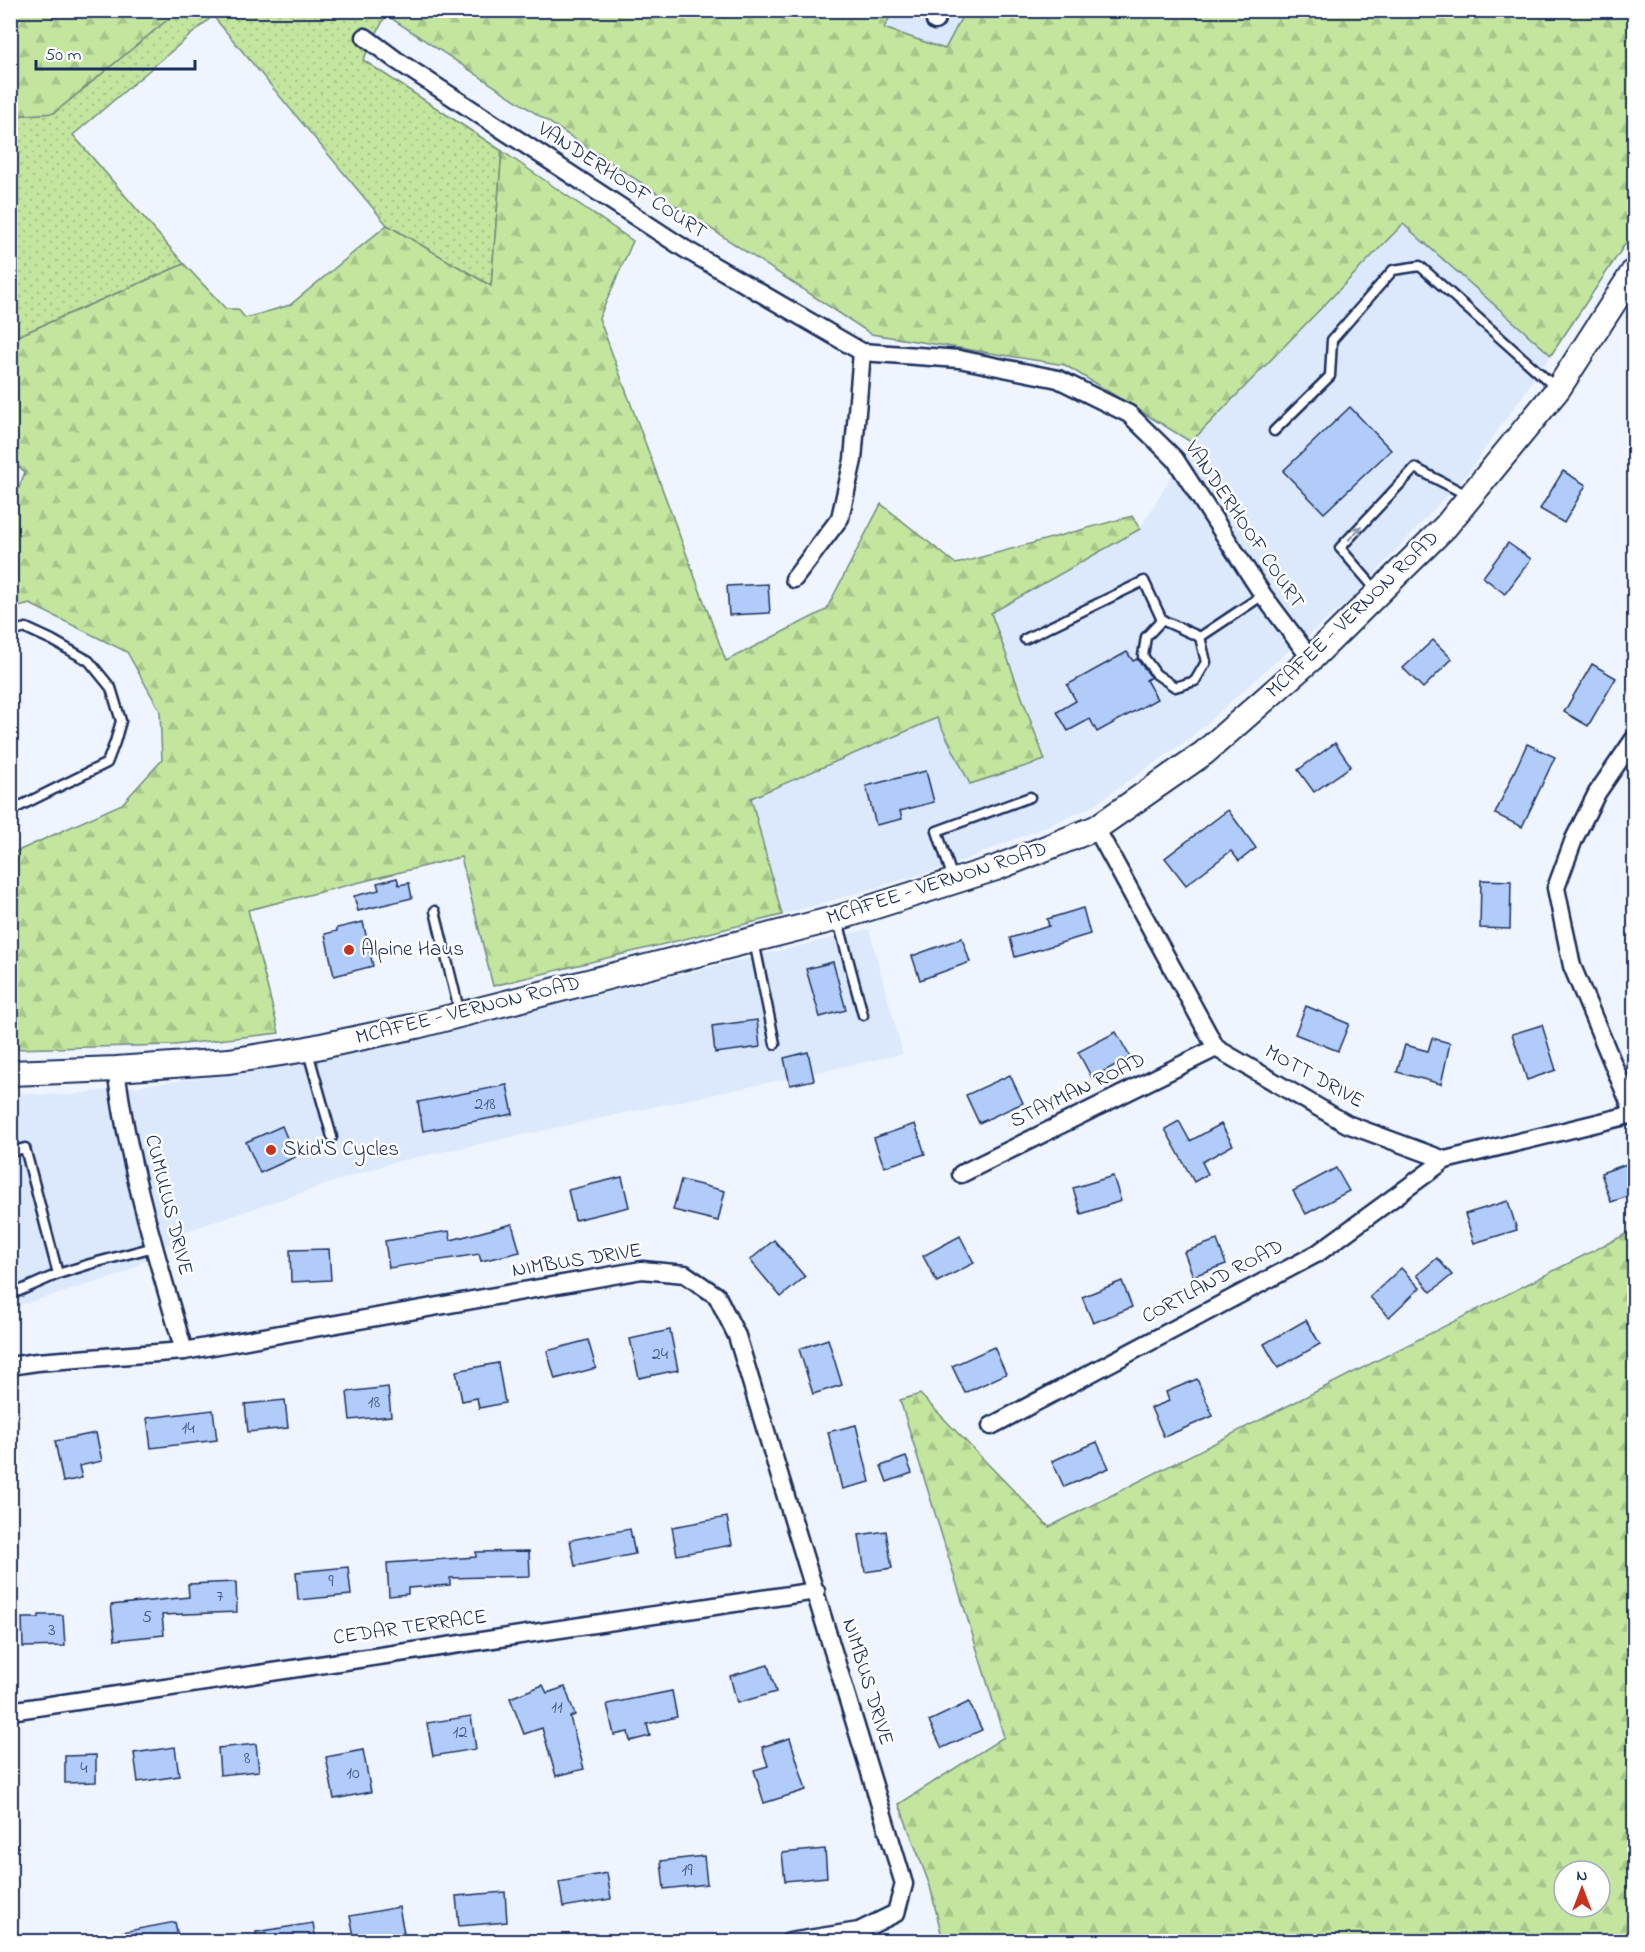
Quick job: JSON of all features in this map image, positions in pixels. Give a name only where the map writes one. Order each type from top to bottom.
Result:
[{"type":"main road","name":"MCAFEE - VERNON ROAD","points":[[10,1073],[116,1070],[229,1061],[307,1049],[460,1014],[754,941],[837,918],[954,883],[1096,828],[1204,753],[1311,659],[1446,526],[1558,389],[1635,271]]},
{"type":"street","name":"VANDERHOOF COURT","points":[[365,37],[396,60],[685,249],[862,352],[959,359],[1058,379],[1129,414],[1175,459],[1263,595],[1311,659]]},
{"type":"street","points":[[794,579],[840,518],[853,460],[862,352]]},
{"type":"street","points":[[1445,1160],[1634,1114],[1572,966],[1556,888],[1574,839],[1597,793],[1635,739]]},
{"type":"street","points":[[1096,828],[1216,1048]]},
{"type":"street","name":"MOTT DRIVE","points":[[1216,1048],[1347,1124],[1445,1160]]},
{"type":"street","name":"STAYMAN ROAD","points":[[961,1174],[1216,1048]]},
{"type":"street","name":"CUMULUS DRIVE","points":[[116,1070],[122,1116],[154,1247],[184,1351]]},
{"type":"street","name":"CORTLAND ROAD","points":[[991,1426],[1318,1253],[1445,1160]]},
{"type":"street","name":"NIMBUS DRIVE","points":[[10,1366],[184,1351],[642,1270],[685,1274],[717,1296],[737,1336],[904,1884],[896,1913],[860,1931],[789,1941]]},
{"type":"street","name":"CEDAR TERRACE","points":[[10,1710],[816,1591]]},
{"type":"lane","points":[[1274,430],[1330,376],[1332,340],[1393,270],[1420,267],[1558,389]]},
{"type":"lane","points":[[1378,593],[1340,548],[1415,468],[1470,496]]},
{"type":"lane","points":[[1025,639],[1144,582],[1162,620],[1200,637]]},
{"type":"lane","points":[[1200,637],[1263,595]]},
{"type":"lane","points":[[1162,620],[1146,637],[1143,656],[1156,674],[1175,687],[1195,681],[1206,662],[1200,637]]},
{"type":"lane","points":[[10,632],[26,628],[89,661],[111,688],[121,721],[106,763],[10,812]]},
{"type":"lane","points":[[954,883],[937,831],[1030,797]]},
{"type":"lane","points":[[435,911],[460,1014]]},
{"type":"lane","points":[[837,918],[864,1014]]},
{"type":"lane","points":[[754,941],[775,1044]]},
{"type":"lane","points":[[307,1049],[332,1137]]},
{"type":"lane","points":[[10,1152],[25,1148],[58,1274]]},
{"type":"lane","points":[[10,1295],[58,1274],[154,1247]]},
{"type":"shaded area","points":[[893,11],[965,11],[946,49],[883,28]]},
{"type":"shaded area","points":[[1403,224],[1551,355],[1468,473],[1348,602],[1273,664],[1188,740],[1088,809],[950,866],[782,915],[751,798],[938,718],[991,613],[1140,529],[1191,442]]},
{"type":"shaded area","points":[[869,929],[903,1054],[391,1163],[190,1230],[124,1274],[11,1308],[11,1093],[68,1095],[334,1058]]},
{"type":"green space","points":[[11,10],[178,11],[54,113],[11,116]]},
{"type":"green space","points":[[391,10],[893,11],[884,28],[945,49],[965,11],[1634,11],[1634,231],[1551,355],[1403,224],[1191,442],[1065,365],[871,334],[386,15]]},
{"type":"green space","points":[[178,11],[391,11],[386,15],[363,60],[502,151],[491,286],[387,225],[213,16],[73,135],[184,264],[11,339],[11,116],[54,113]]},
{"type":"green space","points":[[502,151],[633,241],[599,318],[726,661],[826,610],[881,504],[956,564],[1132,516],[1140,529],[991,613],[1045,760],[970,784],[937,718],[751,798],[782,915],[493,986],[461,857],[248,910],[279,1033],[175,1045],[11,1049],[11,854],[122,804],[162,760],[160,711],[127,652],[30,604],[11,609],[11,508],[25,472],[11,460],[11,339],[184,264],[226,309],[238,309],[245,318],[290,305],[387,225],[491,286]]},
{"type":"green space","points":[[1634,1230],[1634,1941],[943,1941],[930,1886],[899,1804],[1004,1737],[900,1400],[920,1394],[1049,1527]]},
{"type":"building","points":[[1350,407],[1391,450],[1324,513],[1283,471]]},
{"type":"building","points":[[1563,471],[1586,485],[1564,523],[1540,509]]},
{"type":"building","points":[[1508,543],[1531,559],[1505,594],[1483,577]]},
{"type":"building","points":[[768,584],[770,613],[729,615],[727,586]]},
{"type":"building","points":[[1433,640],[1452,659],[1423,688],[1403,668]]},
{"type":"building","points":[[1127,652],[1133,661],[1137,659],[1151,677],[1146,680],[1157,699],[1097,732],[1090,719],[1068,731],[1057,712],[1076,701],[1067,685]]},
{"type":"building","points":[[1592,664],[1616,678],[1588,726],[1564,712]]},
{"type":"building","points":[[1335,743],[1351,766],[1314,792],[1298,770]]},
{"type":"building","points":[[1527,744],[1555,757],[1522,827],[1495,814]]},
{"type":"building","points":[[926,771],[934,802],[900,811],[902,819],[876,825],[866,786]]},
{"type":"building","points":[[1228,810],[1256,848],[1239,861],[1231,851],[1186,885],[1165,858]]},
{"type":"building","points":[[397,878],[399,885],[409,883],[412,898],[358,911],[354,896],[379,890],[377,883]]},
{"type":"building","points":[[1481,880],[1511,881],[1510,929],[1480,928]]},
{"type":"building","points":[[1083,908],[1090,934],[1015,957],[1010,938],[1049,926],[1047,919]]},
{"type":"building","name":"Alpine Haus","points":[[363,922],[373,966],[334,976],[325,934],[337,931],[337,928]]},
{"type":"building","points":[[962,938],[970,962],[920,980],[912,956]]},
{"type":"building","points":[[833,962],[846,1010],[820,1017],[806,969]]},
{"type":"building","points":[[1306,1006],[1349,1024],[1338,1051],[1295,1034]]},
{"type":"building","points":[[757,1020],[760,1047],[715,1053],[712,1026]]},
{"type":"building","points":[[1542,1025],[1556,1070],[1527,1080],[1512,1034]]},
{"type":"building","points":[[1116,1032],[1130,1057],[1092,1078],[1078,1052]]},
{"type":"building","points":[[1432,1038],[1450,1043],[1441,1084],[1397,1072],[1405,1045],[1428,1051]]},
{"type":"building","points":[[808,1052],[814,1080],[790,1085],[784,1058]]},
{"type":"building","points":[[1010,1075],[1023,1103],[979,1123],[966,1095]]},
{"type":"building","points":[[507,1085],[513,1114],[423,1131],[418,1102]]},
{"type":"building","points":[[1179,1121],[1190,1141],[1221,1124],[1233,1145],[1202,1162],[1208,1174],[1194,1182],[1165,1129]]},
{"type":"building","points":[[915,1124],[925,1154],[884,1167],[874,1138]]},
{"type":"building","name":"Skid'S Cycles","points":[[282,1126],[295,1157],[260,1173],[246,1142]]},
{"type":"building","points":[[1635,1161],[1635,1194],[1611,1202],[1601,1173]]},
{"type":"building","points":[[1336,1168],[1349,1191],[1306,1214],[1293,1191]]},
{"type":"building","points":[[1113,1176],[1121,1201],[1081,1214],[1073,1188]]},
{"type":"building","points":[[622,1177],[629,1207],[575,1220],[568,1190]]},
{"type":"building","points":[[681,1180],[725,1191],[718,1221],[673,1210]]},
{"type":"building","points":[[1508,1201],[1517,1230],[1474,1243],[1465,1214]]},
{"type":"building","points":[[512,1224],[520,1252],[481,1261],[479,1254],[389,1268],[385,1241],[449,1231],[451,1240]]},
{"type":"building","points":[[960,1236],[974,1263],[937,1282],[923,1256]]},
{"type":"building","points":[[774,1240],[805,1277],[781,1297],[750,1260]]},
{"type":"building","points":[[1217,1240],[1226,1264],[1193,1276],[1184,1252]]},
{"type":"building","points":[[329,1249],[331,1280],[291,1282],[290,1250]]},
{"type":"building","points":[[1437,1258],[1452,1275],[1431,1292],[1417,1275]]},
{"type":"building","points":[[1401,1268],[1420,1288],[1389,1317],[1370,1297]]},
{"type":"building","points":[[1122,1281],[1132,1307],[1093,1323],[1082,1297]]},
{"type":"building","points":[[1306,1320],[1320,1344],[1278,1368],[1264,1344]]},
{"type":"building","points":[[670,1330],[678,1370],[639,1378],[630,1339]]},
{"type":"building","points":[[828,1339],[842,1385],[813,1394],[799,1349]]},
{"type":"building","points":[[588,1340],[596,1368],[555,1379],[547,1351]]},
{"type":"building","points":[[994,1347],[1006,1374],[965,1393],[952,1366]]},
{"type":"building","points":[[498,1363],[505,1403],[479,1408],[477,1398],[462,1401],[456,1371]]},
{"type":"building","points":[[1197,1379],[1213,1416],[1164,1437],[1151,1408],[1169,1401],[1166,1392]]},
{"type":"building","points":[[388,1387],[391,1416],[350,1420],[347,1392]]},
{"type":"building","points":[[285,1400],[288,1428],[248,1432],[245,1404]]},
{"type":"building","points":[[213,1410],[217,1440],[151,1448],[147,1418]]},
{"type":"building","points":[[856,1425],[870,1482],[842,1489],[828,1432]]},
{"type":"building","points":[[96,1433],[102,1461],[79,1466],[82,1478],[63,1482],[55,1441]]},
{"type":"building","points":[[1097,1442],[1109,1468],[1064,1487],[1052,1461]]},
{"type":"building","points":[[906,1457],[912,1473],[887,1482],[881,1466]]},
{"type":"building","points":[[727,1517],[732,1545],[677,1555],[672,1527]]},
{"type":"building","points":[[630,1529],[635,1554],[575,1566],[570,1540]]},
{"type":"building","points":[[886,1531],[892,1568],[865,1572],[859,1535]]},
{"type":"building","points":[[529,1551],[530,1576],[450,1578],[450,1585],[408,1588],[408,1594],[389,1596],[387,1563],[476,1557],[476,1552]]},
{"type":"building","points":[[348,1567],[351,1595],[298,1600],[296,1572]]},
{"type":"building","points":[[236,1582],[237,1612],[162,1615],[164,1635],[115,1640],[111,1605],[189,1597],[188,1584]]},
{"type":"building","points":[[39,1615],[63,1615],[65,1646],[23,1647],[22,1618],[39,1618]]},
{"type":"building","points":[[768,1665],[776,1692],[737,1703],[730,1676]]},
{"type":"building","points":[[543,1685],[547,1693],[565,1687],[575,1715],[570,1717],[584,1769],[556,1776],[542,1728],[524,1734],[510,1698]]},
{"type":"building","points":[[672,1691],[677,1717],[647,1724],[650,1736],[630,1741],[628,1732],[614,1735],[607,1704]]},
{"type":"building","points":[[969,1702],[982,1730],[942,1748],[929,1721]]},
{"type":"building","points":[[471,1716],[476,1749],[433,1756],[427,1723]]},
{"type":"building","points":[[790,1738],[806,1790],[764,1803],[754,1770],[768,1766],[762,1747]]},
{"type":"building","points":[[256,1744],[259,1771],[220,1775],[218,1748]]},
{"type":"building","points":[[175,1747],[179,1776],[138,1782],[134,1753]]},
{"type":"building","points":[[363,1750],[371,1792],[334,1799],[326,1757]]},
{"type":"building","points":[[96,1755],[96,1782],[65,1783],[65,1756]]},
{"type":"building","points":[[825,1849],[827,1877],[785,1881],[782,1853]]},
{"type":"building","points":[[704,1856],[707,1884],[664,1889],[661,1861]]},
{"type":"building","points":[[607,1873],[611,1899],[563,1907],[559,1882]]},
{"type":"building","points":[[505,1892],[507,1922],[459,1926],[456,1896]]},
{"type":"building","points":[[399,1907],[404,1933],[355,1941],[350,1916]]},
{"type":"building","points":[[175,1922],[179,1941],[118,1941],[117,1933]]},
{"type":"building","points":[[313,1923],[316,1941],[256,1941],[256,1932]]},
{"type":"place","name":"Alpine Haus","points":[[349,950]]},
{"type":"place","name":"Skid'S Cycles","points":[[271,1150]]}]
